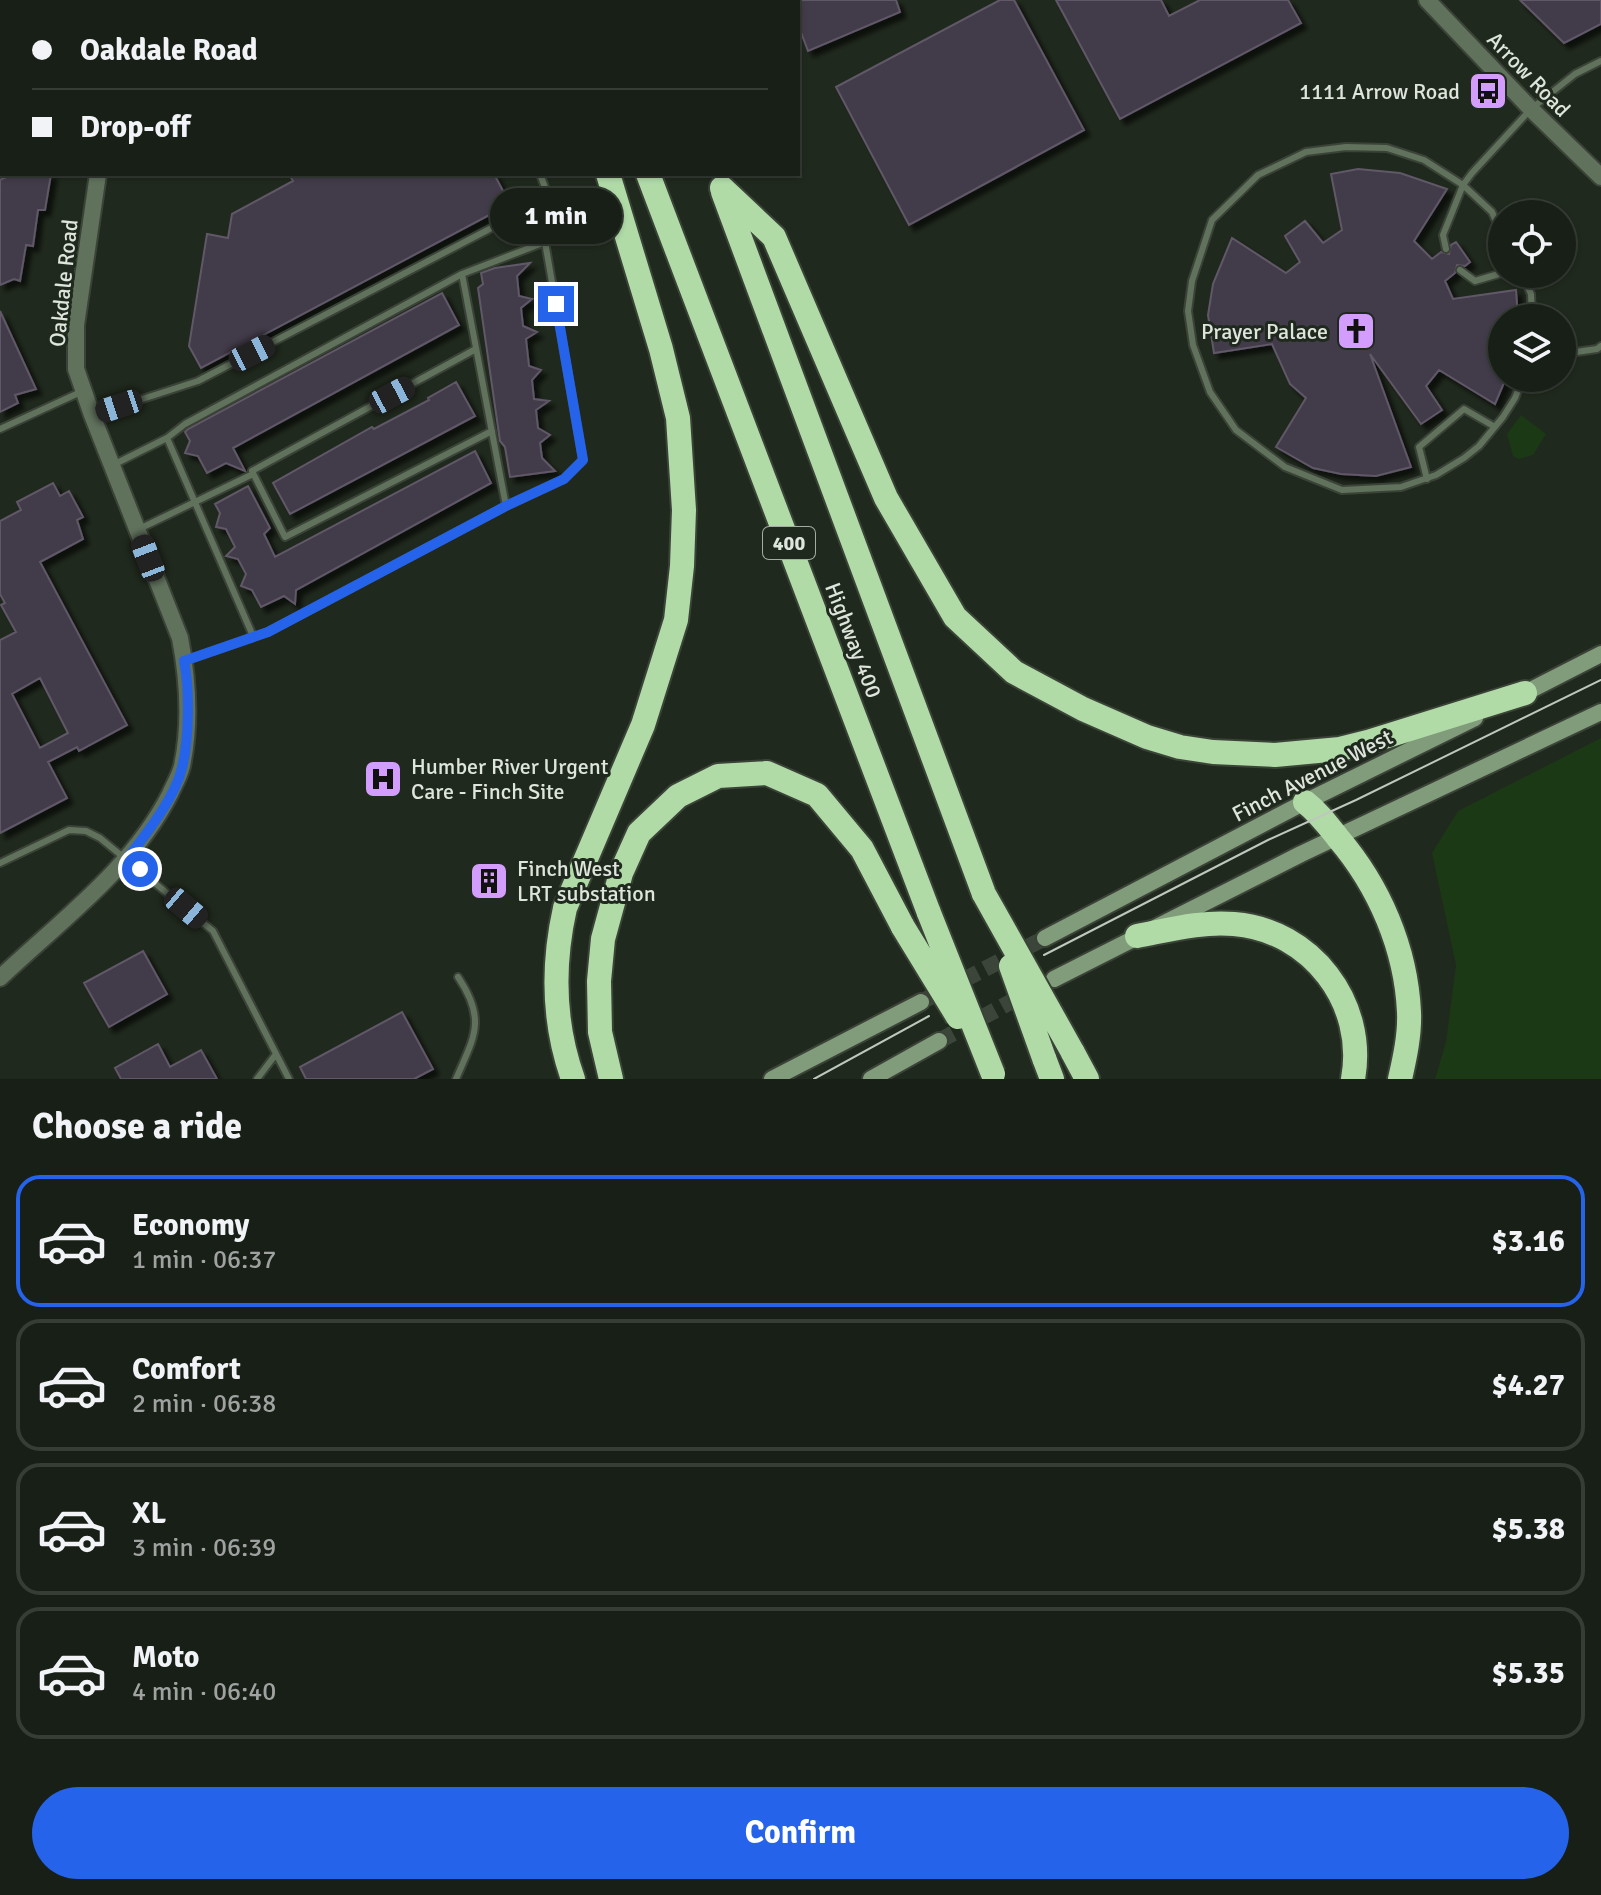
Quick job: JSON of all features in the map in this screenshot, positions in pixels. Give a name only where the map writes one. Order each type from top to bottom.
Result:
[{"type":"highway","points":[[573,1079],[563,1052],[557,1019],[558,939],[570,895],[643,725],[676,620],[684,510],[678,418],[661,349],[609,176]]},
{"type":"highway","name":"Highway 400","points":[[649,176],[994,1076]]},
{"type":"highway","points":[[719,181],[774,237],[886,498],[955,617],[1014,672],[1083,709],[1147,737],[1180,747],[1213,752],[1275,755],[1340,749],[1525,693]]},
{"type":"highway","name":"Highway 400","points":[[719,181],[1048,1068]]},
{"type":"highway","points":[[611,1079],[600,1032],[599,981],[603,939],[621,873],[639,833],[678,796],[718,776],[767,773],[817,795],[862,849],[903,927],[994,1076]]},
{"type":"highway","points":[[1305,802],[1323,816],[1361,865],[1381,902],[1395,938],[1405,977],[1409,1013],[1400,1079]]},
{"type":"highway","points":[[984,894],[1087,1079]]},
{"type":"highway","points":[[1137,936],[1203,924],[1235,924],[1280,936],[1303,949],[1338,989],[1351,1020],[1356,1046],[1353,1079]]},
{"type":"main road","name":"Finch Avenue West","points":[[1045,938],[1305,802],[1601,654]]},
{"type":"main road","points":[[1054,979],[1338,837],[1601,712]]},
{"type":"main road","points":[[772,1079],[921,1002]]},
{"type":"main road","points":[[871,1079],[939,1041]]},
{"type":"street","name":"Arrow Road","points":[[1427,0],[1601,177]]},
{"type":"street","name":"Oakdale Road","points":[[0,978],[127,859],[157,820],[182,769],[188,706],[180,638],[76,369],[76,325],[98,176]]},
{"type":"lane","points":[[1446,249],[1443,235],[1463,185],[1531,109],[1575,74],[1601,61]]},
{"type":"lane","points":[[1488,208],[1463,185],[1424,160],[1387,148],[1346,147],[1306,152],[1258,175],[1212,220],[1192,281],[1188,311],[1193,345],[1210,392],[1236,430],[1285,467],[1342,490],[1401,487],[1427,479],[1479,446],[1517,392]]},
{"type":"lane","points":[[92,415],[198,381],[549,198],[541,176]]},
{"type":"lane","points":[[111,465],[167,438],[185,424],[462,274],[545,242],[583,460],[564,479],[506,506],[268,632],[184,661]]},
{"type":"lane","points":[[1460,270],[1475,281],[1488,277]]},
{"type":"lane","points":[[462,274],[506,506]]},
{"type":"lane","points":[[1576,352],[1601,346]]},
{"type":"lane","points":[[137,530],[253,474],[252,471],[476,349]]},
{"type":"lane","points":[[0,429],[83,391]]},
{"type":"lane","points":[[1427,479],[1419,447],[1464,409],[1495,427]]},
{"type":"lane","points":[[253,474],[285,537],[492,431]]},
{"type":"lane","points":[[167,438],[253,636]]},
{"type":"lane","points":[[0,863],[69,830],[86,831],[127,859],[213,931],[289,1079]]},
{"type":"lane","points":[[456,1079],[477,1029],[471,995],[458,977]]},
{"type":"lane","points":[[257,1079],[276,1054]]},
{"type":"green space","points":[[1521,415],[1546,434],[1533,455],[1519,459],[1513,456],[1507,434]]},
{"type":"green space","points":[[1601,738],[1601,1079],[1435,1079],[1446,1042],[1456,965],[1432,853],[1458,811]]},
{"type":"building","points":[[800,0],[896,0],[900,12],[808,51],[800,29]]},
{"type":"building","points":[[1000,0],[1014,0],[1084,130],[909,225],[836,87]]},
{"type":"building","points":[[1056,0],[1161,0],[1169,16],[1200,0],[1288,0],[1301,23],[1120,119]]},
{"type":"building","points":[[1520,0],[1601,0],[1601,24],[1564,43]]},
{"type":"building","name":"Prayer Palace","points":[[1358,169],[1400,173],[1447,189],[1414,241],[1432,259],[1441,252],[1449,254],[1451,245],[1456,242],[1470,262],[1465,266],[1457,265],[1455,273],[1445,281],[1453,299],[1516,290],[1517,304],[1488,304],[1488,392],[1500,392],[1495,404],[1439,370],[1426,386],[1442,410],[1421,424],[1370,354],[1411,467],[1376,476],[1341,474],[1313,468],[1276,447],[1306,398],[1290,384],[1272,344],[1214,353],[1208,315],[1213,284],[1232,238],[1286,273],[1300,262],[1285,236],[1305,221],[1323,243],[1342,230],[1331,174]]},
{"type":"building","points":[[9,176],[51,176],[45,210],[38,210],[33,246],[26,245],[20,281],[14,279],[0,285],[0,180]]},
{"type":"building","points":[[290,176],[495,176],[510,204],[201,368],[189,346],[207,234],[228,238],[232,214],[293,181]]},
{"type":"building","points":[[530,263],[517,276],[519,296],[532,299],[521,308],[523,326],[537,332],[526,339],[529,366],[541,370],[532,380],[534,399],[549,401],[536,410],[538,428],[550,435],[540,443],[542,458],[555,471],[510,477],[505,447],[500,441],[478,288],[483,284],[481,273]]},
{"type":"building","points":[[442,293],[459,325],[233,448],[245,471],[226,463],[207,473],[198,456],[185,453],[190,441],[185,432],[188,429]]},
{"type":"building","points":[[0,311],[36,389],[15,395],[18,403],[0,412]]},
{"type":"building","points":[[456,382],[475,416],[290,514],[273,483],[372,427],[374,429],[429,400]]},
{"type":"building","points":[[475,451],[491,483],[296,590],[295,604],[284,596],[261,607],[252,590],[241,586],[246,574],[238,559],[226,556],[235,547],[226,529],[216,527],[220,513],[215,504],[248,486],[270,528],[264,534],[275,557]]},
{"type":"building","points":[[53,483],[60,496],[69,491],[83,517],[77,520],[83,539],[40,562],[127,725],[79,751],[77,747],[48,762],[67,798],[0,833],[0,640],[16,632],[1,605],[5,603],[0,594],[0,521],[21,510],[17,502]],"holes":[[[40,678],[68,733],[40,748],[12,694]]]},
{"type":"building","points":[[143,951],[167,994],[109,1027],[84,983]]},
{"type":"building","points":[[402,1012],[433,1069],[414,1079],[306,1079],[300,1067]]},
{"type":"building","points":[[158,1044],[170,1067],[201,1050],[217,1079],[121,1079],[115,1068]]},
{"type":"tunnel","points":[[921,1002],[1045,938]]},
{"type":"tunnel","points":[[939,1041],[1029,992]]},
{"type":"tram line","points":[[1044,955],[1268,840],[1601,680]]},
{"type":"tram line","points":[[814,1079],[929,1016]]},
{"type":"place","name":"1111 Arrow Road","points":[[1488,91]]},
{"type":"place","name":"Prayer Palace","points":[[1356,331]]},
{"type":"place","name":"Humber River Urgent Care - Finch Site","points":[[383,779]]},
{"type":"place","name":"Finch West LRT substation","points":[[489,881]]},
{"type":"route","points":[[140,869],[127,859],[157,820],[182,769],[188,706],[184,661],[268,632],[506,506],[564,479],[583,460],[556,304]]}]
